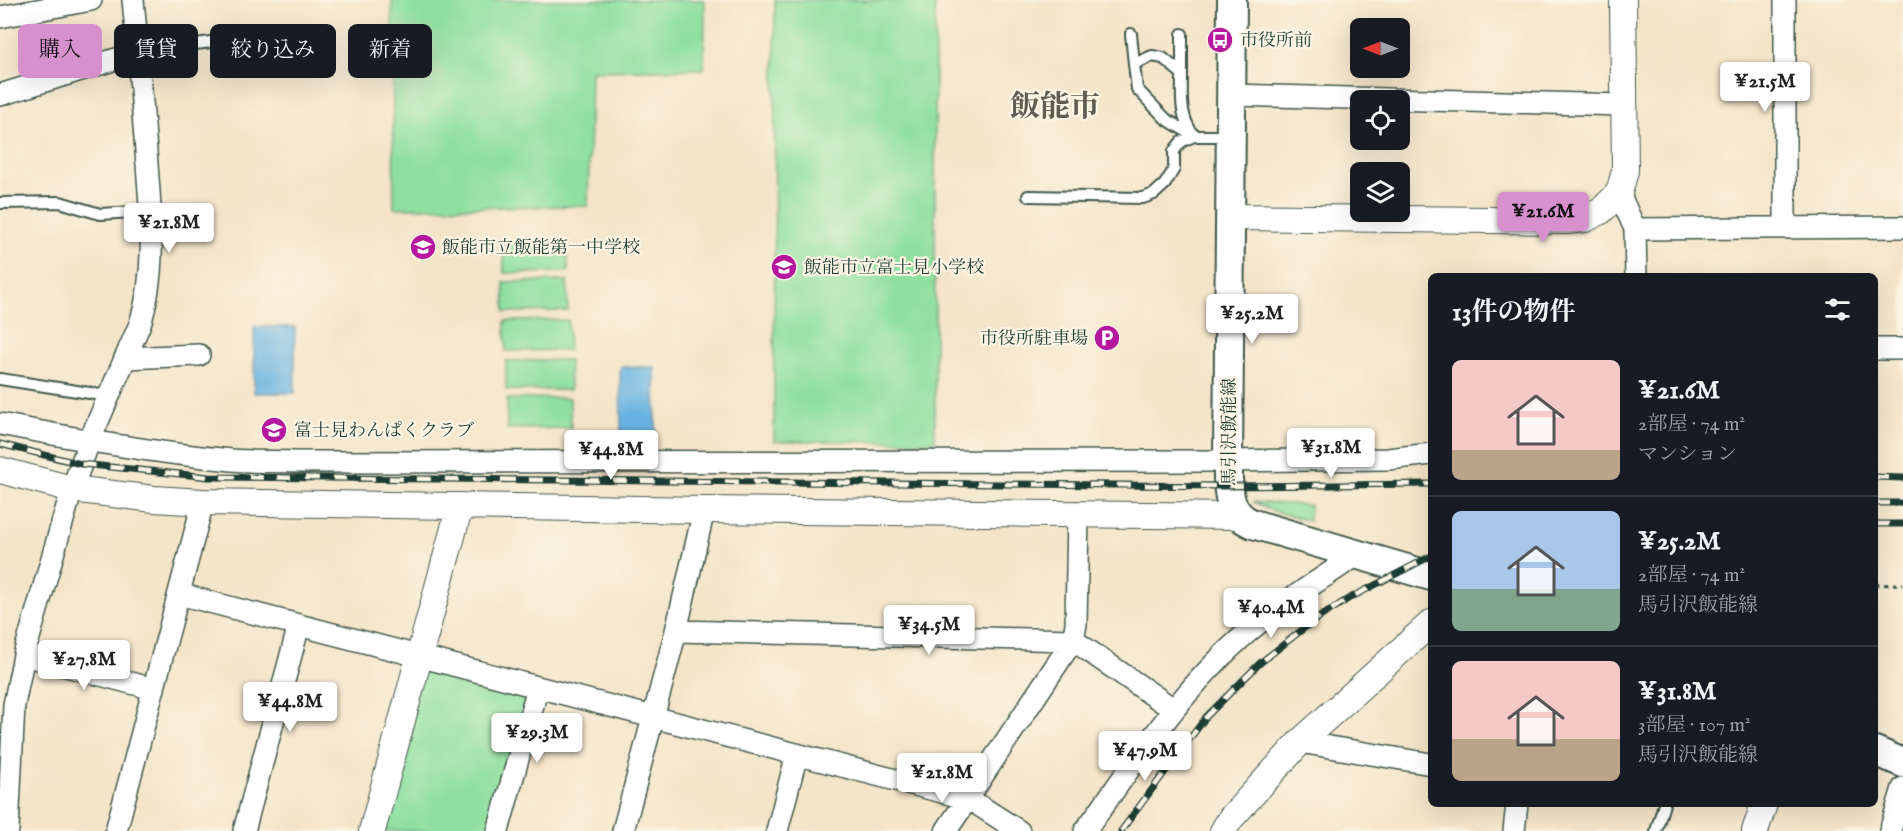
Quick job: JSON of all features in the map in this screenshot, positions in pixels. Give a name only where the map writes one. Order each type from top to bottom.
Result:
[{"type":"main road","name":"馬引沢飯能線","points":[[1232,0],[1228,461],[1230,501],[1239,516]]},
{"type":"main road","points":[[1239,516],[1253,524],[1428,575]]},
{"type":"main road","points":[[1878,753],[1903,763]]},
{"type":"street","points":[[0,17],[91,0]]},
{"type":"street","points":[[133,0],[135,24]]},
{"type":"street","points":[[1230,217],[1567,221],[1585,219],[1601,211],[1619,193],[1625,171],[1623,0]]},
{"type":"street","points":[[1785,0],[1785,227]]},
{"type":"street","points":[[0,95],[114,59]]},
{"type":"street","points":[[11,830],[14,705],[24,655],[88,442],[146,304],[149,281],[150,211],[140,78]]},
{"type":"street","points":[[1231,95],[1624,105]]},
{"type":"street","points":[[1619,193],[1635,229],[1636,273]]},
{"type":"street","points":[[1635,229],[1903,227]]},
{"type":"street","points":[[1878,349],[1903,349]]},
{"type":"street","points":[[125,358],[199,355]]},
{"type":"street","points":[[0,424],[88,442],[233,460],[300,462],[1228,461],[1388,459],[1428,454]]},
{"type":"street","points":[[0,470],[72,489],[154,499],[203,502],[1239,516]]},
{"type":"street","points":[[116,831],[203,502]]},
{"type":"street","points":[[372,831],[460,506]]},
{"type":"street","points":[[623,831],[676,631],[704,510]]},
{"type":"street","points":[[946,831],[1073,640],[1076,624],[1078,514]]},
{"type":"street","points":[[1084,831],[1173,709],[1219,660],[1259,623],[1357,555]]},
{"type":"street","points":[[178,594],[969,799],[1019,831]]},
{"type":"street","points":[[244,831],[299,625]]},
{"type":"street","points":[[1223,831],[1231,818],[1300,742],[1428,626]]},
{"type":"street","points":[[676,631],[1073,640],[1173,709]]},
{"type":"street","points":[[24,655],[154,689]]},
{"type":"street","points":[[498,831],[538,687]]},
{"type":"street","points":[[1300,742],[1428,763]]},
{"type":"street","points":[[777,831],[797,754]]},
{"type":"street","points":[[1890,831],[1903,788]]},
{"type":"street","points":[[1514,831],[1517,807]]},
{"type":"street","points":[[1755,831],[1763,807]]},
{"type":"lane","points":[[1131,34],[1137,89],[1166,119],[1194,136]]},
{"type":"lane","points":[[1182,34],[1183,114],[1186,125],[1194,136]]},
{"type":"lane","points":[[1134,64],[1152,56],[1163,58],[1182,74]]},
{"type":"lane","points":[[1028,196],[1143,198],[1154,194],[1166,184],[1174,168],[1174,151],[1181,142],[1194,136],[1231,136]]},
{"type":"lane","points":[[0,203],[60,202],[100,214],[150,211]]},
{"type":"lane","points":[[0,379],[109,396]]},
{"type":"lane","points":[[1656,831],[1663,807]]},
{"type":"path","points":[[1878,585],[1903,584]]},
{"type":"green space","points":[[392,0],[705,0],[704,69],[591,71],[588,206],[394,208],[393,78],[432,78],[432,24],[392,24]]},
{"type":"green space","points":[[775,0],[935,0],[935,442],[774,441]]},
{"type":"green space","points":[[504,243],[567,243],[568,272],[504,273]]},
{"type":"green space","points":[[567,281],[568,311],[505,312],[504,282]]},
{"type":"green space","points":[[568,320],[569,350],[506,351],[505,321]]},
{"type":"green space","points":[[569,360],[570,390],[506,390],[506,361]]},
{"type":"green space","points":[[570,398],[571,428],[507,429],[507,399]]},
{"type":"green space","points":[[1253,502],[1310,505],[1309,521],[1273,511]]},
{"type":"green space","points":[[420,656],[538,687],[498,831],[372,831]]},
{"type":"water","points":[[254,327],[295,327],[295,393],[254,393]]},
{"type":"water","points":[[620,367],[655,367],[656,433],[621,433]]},
{"type":"railway","points":[[0,444],[81,464],[209,477],[1228,486],[1428,484]]},
{"type":"railway","points":[[1878,477],[1903,478]]},
{"type":"railway","points":[[1878,503],[1903,503]]},
{"type":"railway","points":[[1878,524],[1903,524]]},
{"type":"railway","points":[[1121,831],[1206,717],[1260,663],[1312,622],[1348,599],[1428,558]]},
{"type":"place","name":"市役所前","points":[[1220,40]]},
{"type":"place","name":"飯能市立飯能第一中学校","points":[[423,247]]},
{"type":"place","name":"飯能市立富士見小学校","points":[[784,267]]},
{"type":"place","name":"市役所駐車場","points":[[1107,338]]},
{"type":"place","name":"富士見わんぱくクラブ","points":[[274,430]]},
{"type":"district","name":"飯能市","points":[[1055,106]]}]
